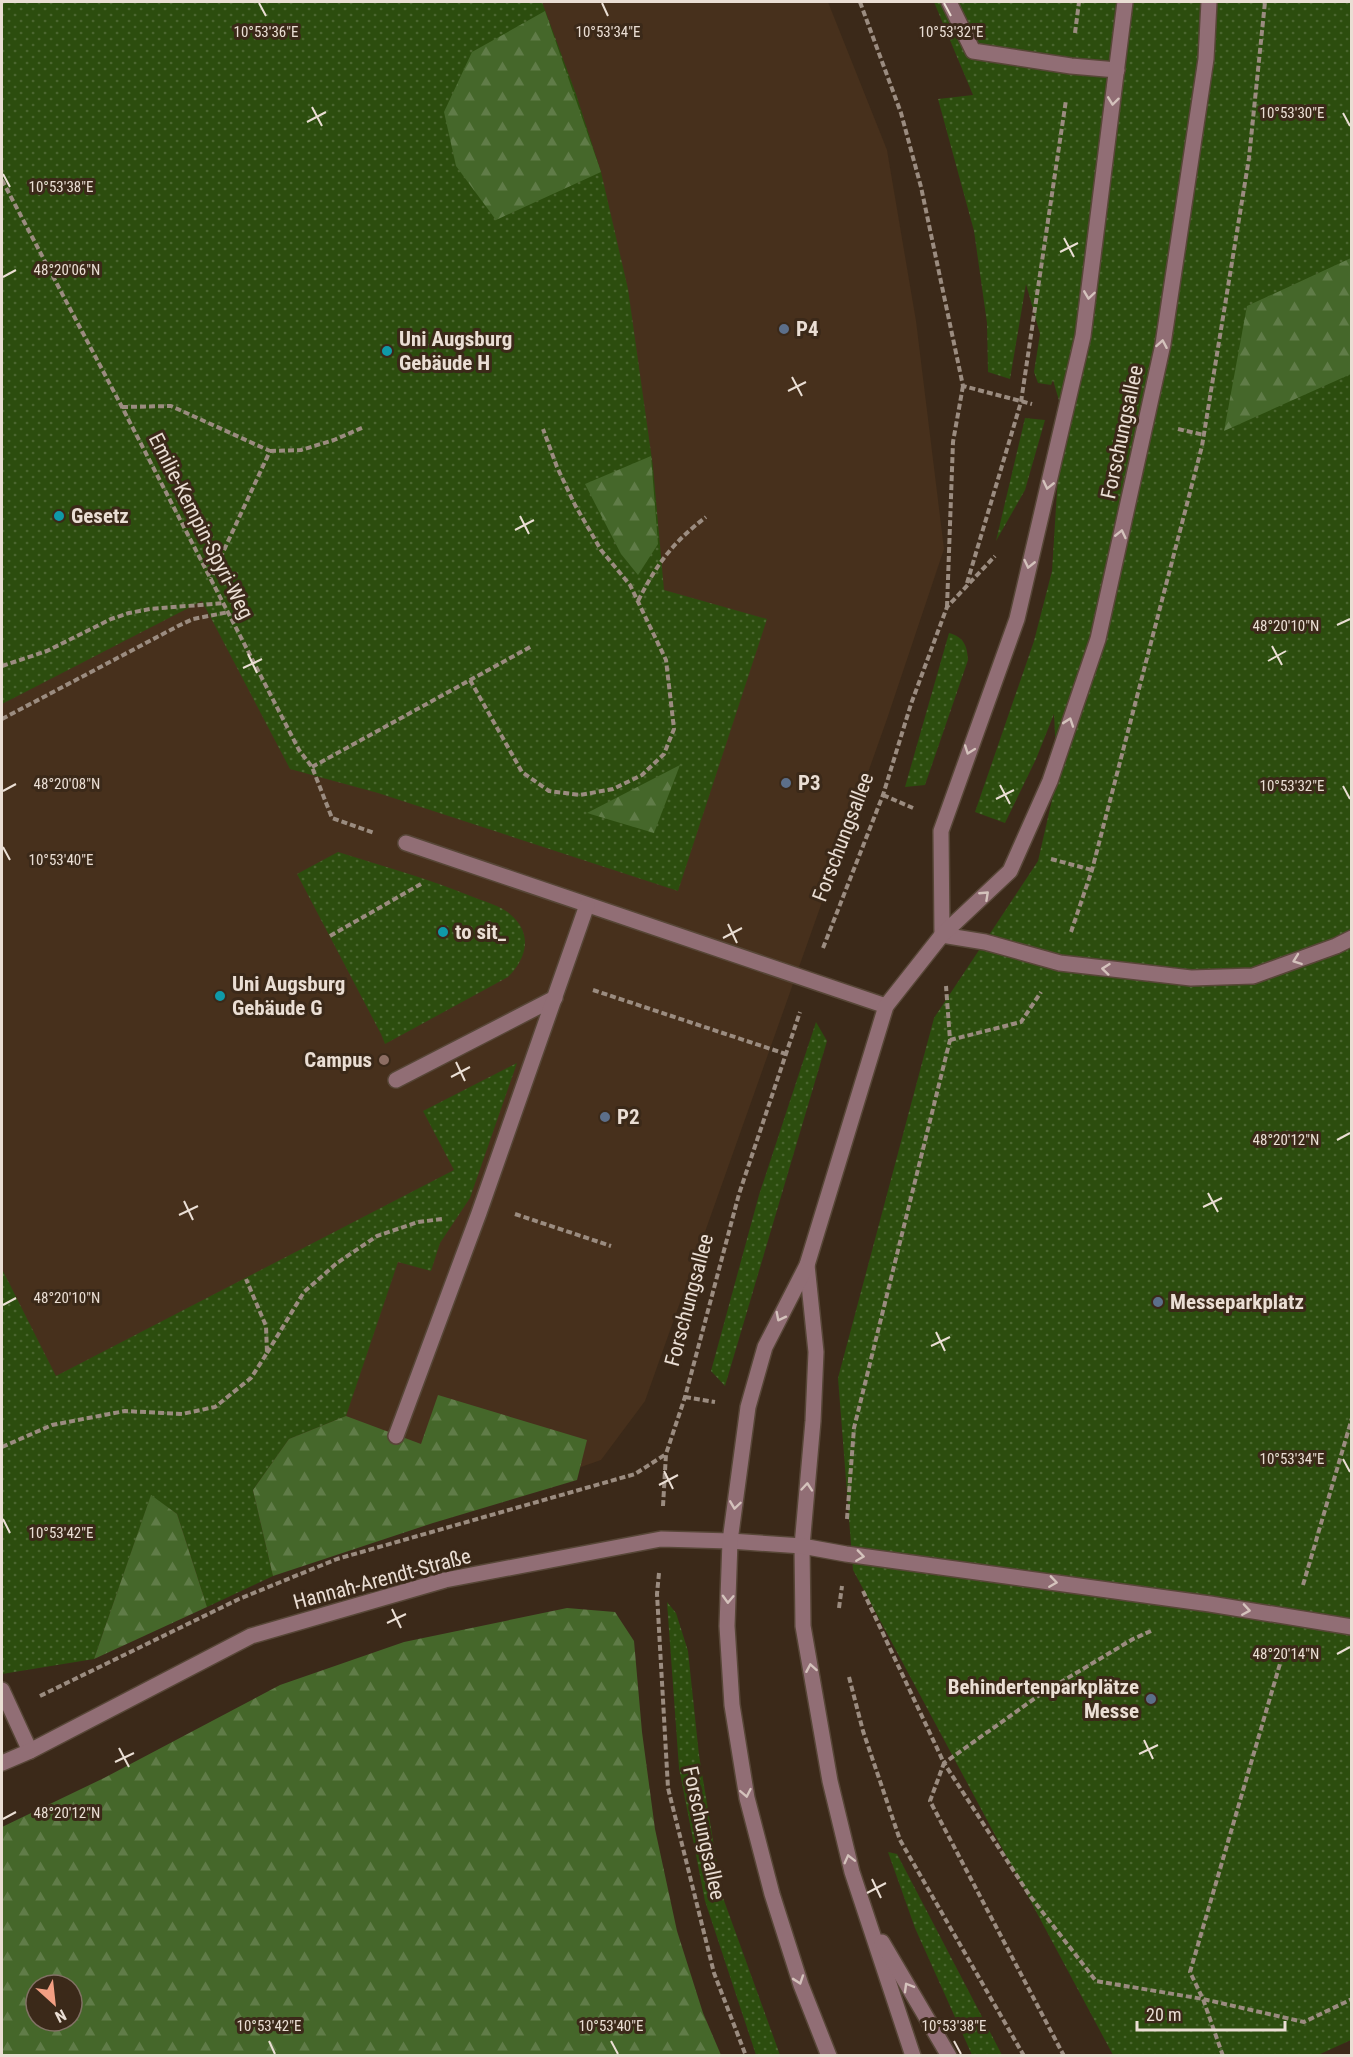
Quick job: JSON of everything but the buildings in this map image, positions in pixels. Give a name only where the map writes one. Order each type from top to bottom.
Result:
[{"type":"street","points":[[949,2],[973,51],[1071,66],[1117,70]]},
{"type":"street","points":[[1125,2],[1083,336],[1017,619],[940,831],[942,935],[985,942],[1060,963],[1191,978],[1253,976],[1352,938]]},
{"type":"street","name":"Forschungsallee","points":[[830,2055],[797,1974],[772,1894],[747,1798],[731,1694],[727,1626],[730,1540],[751,1397],[765,1347],[807,1265],[886,1006],[942,935],[1010,871],[1050,781],[1098,639],[1163,344],[1206,59],[1209,2]]},
{"type":"street","points":[[406,843],[886,1006]]},
{"type":"street","points":[[396,1436],[479,1213],[587,905]]},
{"type":"street","points":[[396,1080],[555,998]]},
{"type":"street","name":"Forschungsallee","points":[[807,1265],[816,1352],[813,1421],[802,1546],[803,1626],[830,1781],[852,1872],[913,2055]]},
{"type":"street","name":"Hannah-Arendt-Straße","points":[[2,1763],[30,1751],[251,1636],[445,1580],[661,1539],[730,1540],[802,1546],[1352,1627]]},
{"type":"street","points":[[2,1690],[30,1751]]},
{"type":"street","points":[[866,1915],[949,2055]]},
{"type":"path","points":[[860,2],[901,112],[921,187],[963,386],[953,442],[947,607]]},
{"type":"path","points":[[963,386],[1021,402],[1079,2]]},
{"type":"path","points":[[838,1617],[846,1554],[847,1499],[854,1428],[950,1040],[1021,1022],[1060,963],[1092,870],[1202,446],[1249,158],[1265,2]]},
{"type":"path","name":"Emilie-Kempin-Spyri-Weg","points":[[2,180],[299,750],[312,767],[332,818],[406,843]]},
{"type":"path","name":"Forschungsallee","points":[[746,2055],[714,1973],[668,1788],[657,1594],[666,1454],[685,1397],[739,1194],[786,1054],[811,980],[883,795],[911,705],[947,607],[967,584],[1021,402]]},
{"type":"path","points":[[122,407],[171,406],[270,452],[301,450],[334,440],[364,427]]},
{"type":"path","points":[[470,680],[522,772],[549,791],[580,795],[613,789],[642,775],[664,754],[674,729],[666,660],[630,585],[601,550],[575,505],[557,467],[543,429]]},
{"type":"path","points":[[211,578],[270,452]]},
{"type":"path","points":[[638,601],[666,553],[689,529],[706,518]]},
{"type":"path","points":[[2,666],[47,651],[111,619],[129,613],[224,603]]},
{"type":"path","points":[[2,719],[193,618],[229,612]]},
{"type":"path","points":[[312,767],[532,646]]},
{"type":"path","points":[[330,936],[429,880],[437,853]]},
{"type":"path","points":[[561,980],[786,1054]]},
{"type":"path","points":[[2,1447],[52,1425],[125,1411],[182,1414],[215,1407],[251,1378],[304,1292],[337,1263],[377,1236],[418,1222],[479,1213],[508,1212],[611,1246]]},
{"type":"path","points":[[246,1279],[266,1326],[267,1353]]},
{"type":"path","points":[[1223,2055],[1203,1999],[1190,1972],[1352,1418]]},
{"type":"path","points":[[846,1554],[944,1763],[1030,1896],[1096,1981],[1203,1999],[1304,2022],[1352,1999]]},
{"type":"path","points":[[1064,2055],[930,1801],[944,1763],[1041,1694],[1152,1630]]},
{"type":"path","points":[[849,1674],[863,1731],[900,1840],[1024,2055]]},
{"type":"shaded area","name":"Campus","points":[[2,2],[828,2],[887,150],[916,321],[944,549],[887,719],[645,1401],[601,1460],[2,1670]]},
{"type":"green space","points":[[2,2],[542,2],[576,94],[601,172],[628,289],[653,467],[664,590],[767,619],[678,891],[378,793],[290,769],[202,601],[2,704]]},
{"type":"green space","points":[[934,2],[1351,2],[1351,2040],[1318,2055],[1113,2055],[853,1570],[838,1378],[934,1018],[1038,861],[1057,778],[1054,714],[1036,759],[1005,823],[975,812],[1034,641],[1052,571],[1062,411],[1053,380],[1051,385],[1038,383],[1034,372],[1040,334],[1026,284],[1010,379],[988,372],[987,323],[974,231],[938,99],[973,95]]},
{"type":"green space","points":[[545,11],[601,172],[496,220],[456,166],[444,112],[472,52]]},
{"type":"green space","points":[[1351,258],[1351,374],[1224,431],[1247,306]]},
{"type":"green space","points":[[1025,418],[1045,420],[1025,490],[996,541]]},
{"type":"green space","points":[[651,456],[658,544],[638,575],[621,554],[585,484]]},
{"type":"green space","points":[[949,633],[964,643],[968,660],[925,785],[905,787]]},
{"type":"green space","points":[[680,765],[654,833],[587,813]]},
{"type":"green space","points":[[338,852],[440,884],[506,911],[521,926],[524,935],[524,952],[515,969],[508,977],[385,1044],[297,874]]},
{"type":"green space","points":[[816,1022],[827,1041],[725,1386],[711,1371],[759,1195]]},
{"type":"green space","points":[[517,1063],[470,1198],[440,1243],[431,1271],[398,1262],[346,1416],[289,1439],[253,1490],[273,1576],[207,1607],[177,1514],[151,1496],[94,1659],[2,1674],[2,1269],[56,1376],[454,1170],[423,1111]]},
{"type":"green space","points":[[438,1395],[587,1440],[577,1480],[433,1523],[273,1576],[253,1490],[289,1439],[346,1416],[421,1444]]},
{"type":"green space","points":[[151,1495],[177,1514],[207,1607],[94,1659]]},
{"type":"green space","points":[[667,1602],[676,1613],[688,1651],[699,1755],[722,1895],[780,2055],[756,2055],[705,1901],[679,1768]]},
{"type":"green space","points":[[567,1608],[615,1612],[634,1641],[642,1732],[655,1829],[677,1931],[703,2013],[721,2055],[2,2055],[2,1827],[104,1778],[280,1685],[404,1642]]},
{"type":"green space","points":[[888,1852],[897,1854],[1002,2055],[972,2055],[915,1928]]},
{"type":"place","name":"P4","points":[[784,329]]},
{"type":"place","name":"Uni Augsburg Gebäude H","points":[[387,351]]},
{"type":"place","name":"Gesetz","points":[[59,516]]},
{"type":"place","name":"P3","points":[[786,783]]},
{"type":"place","name":"to sit_","points":[[443,932]]},
{"type":"place","name":"Uni Augsburg Gebäude G","points":[[220,996]]},
{"type":"place","name":"Campus","points":[[384,1060]]},
{"type":"place","name":"P2","points":[[605,1117]]},
{"type":"place","name":"Messeparkplatz","points":[[1158,1302]]},
{"type":"place","name":"Behindertenparkplätze Messe","points":[[1151,1699]]}]
